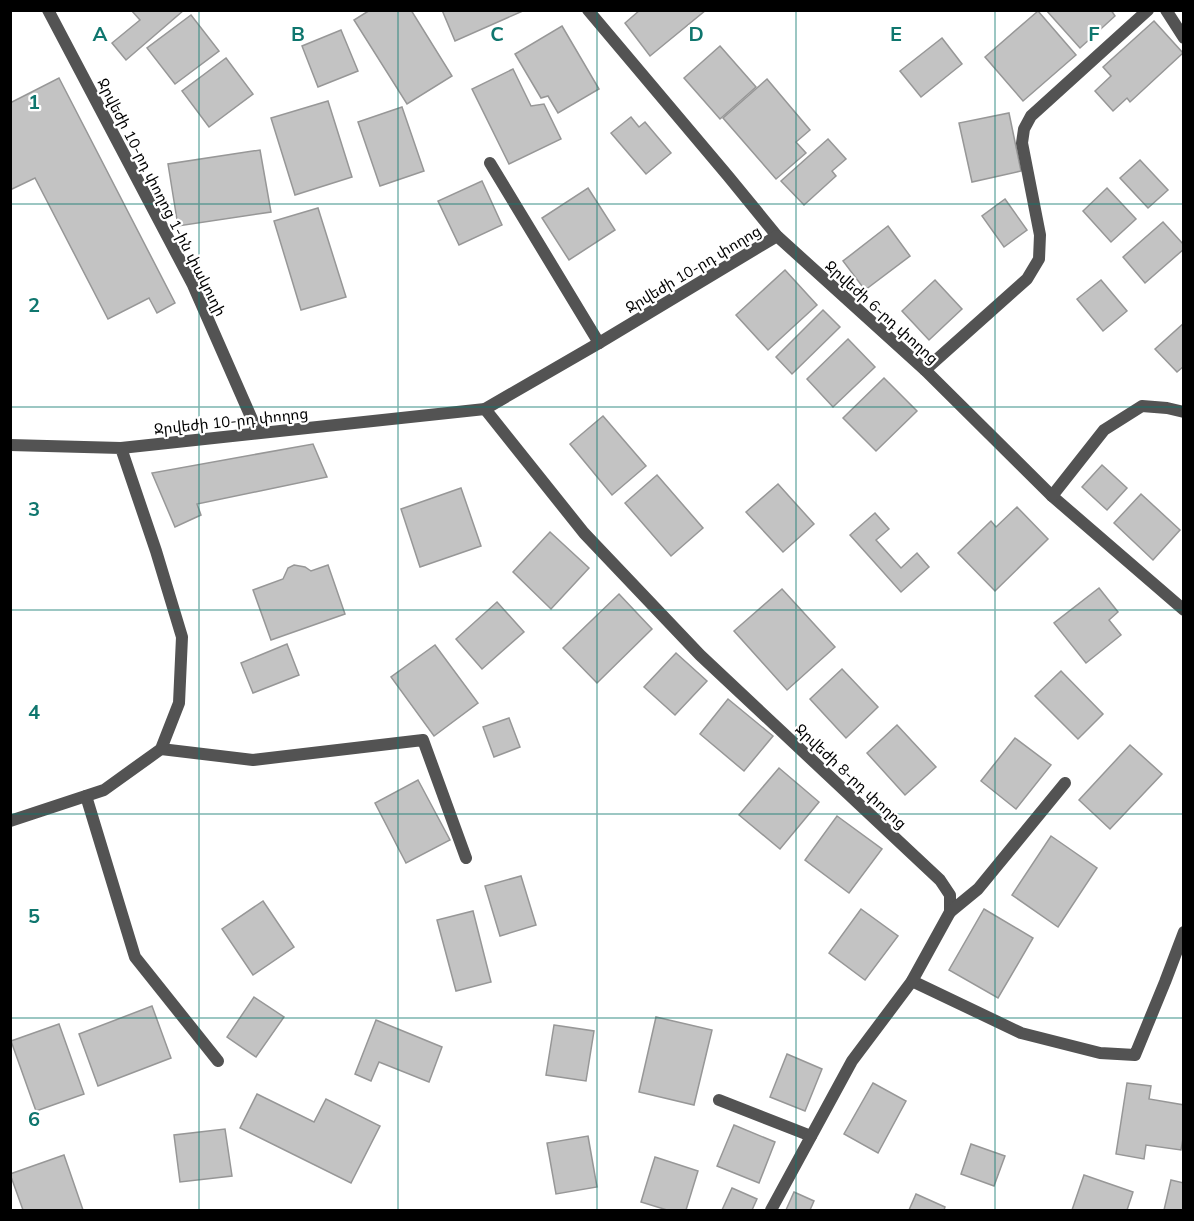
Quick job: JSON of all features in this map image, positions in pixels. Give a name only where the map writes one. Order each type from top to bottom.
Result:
[{"type":"street","name":"Ջրվեժի 10-րդ փողոց 1-ին փակուղի","points":[[48,10],[194,285],[258,433]]},
{"type":"street","name":"Ջրվեժի 6-րդ փողոց","points":[[588,10],[777,236],[925,370],[1052,496],[1184,610]]},
{"type":"street","points":[[925,370],[1027,279],[1040,259],[1040,236],[1022,144],[1024,129],[1031,116],[1148,10]]},
{"type":"street","points":[[1166,10],[1184,38]]},
{"type":"street","points":[[490,163],[599,343]]},
{"type":"street","name":"Ջրվեժի 10-րդ փողոց","points":[[10,445],[121,448],[485,409],[777,236]]},
{"type":"street","points":[[1052,496],[1104,430],[1142,406],[1184,412]]},
{"type":"street","name":"Ջրվեժի 8-րդ փողոց","points":[[485,409],[584,533],[700,655],[940,880],[950,895],[950,912]]},
{"type":"street","points":[[10,820],[104,790],[161,749],[178,703],[182,637],[121,448]]},
{"type":"street","points":[[161,749],[253,760],[423,740],[466,858]]},
{"type":"street","points":[[771,1210],[852,1061],[912,981],[950,912],[978,889],[1065,783]]},
{"type":"street","points":[[86,796],[135,957],[218,1061]]},
{"type":"street","points":[[912,981],[1021,1033],[1100,1053],[1135,1055],[1184,932]]},
{"type":"street","points":[[719,1100],[811,1136]]},
{"type":"building","points":[[131,10],[184,10],[126,60],[112,43],[140,20]]},
{"type":"building","points":[[370,10],[411,10],[452,76],[407,104],[354,20]]},
{"type":"building","points":[[442,10],[525,10],[455,41]]},
{"type":"building","points":[[640,10],[706,10],[650,56],[625,23]]},
{"type":"building","points":[[1046,10],[1111,10],[1115,16],[1080,48]]},
{"type":"building","points":[[1038,11],[1076,55],[1023,101],[985,57]]},
{"type":"building","points":[[191,15],[219,51],[175,84],[147,48]]},
{"type":"building","points":[[1154,21],[1183,53],[1130,102],[1127,98],[1113,111],[1095,91],[1111,76],[1103,67]]},
{"type":"building","points":[[562,26],[599,89],[558,113],[548,96],[541,98],[515,54]]},
{"type":"building","points":[[341,30],[358,71],[318,87],[302,46]]},
{"type":"building","points":[[942,38],[962,64],[921,97],[900,71]]},
{"type":"building","points":[[720,46],[756,87],[720,119],[684,78]]},
{"type":"building","points":[[226,58],[253,94],[209,127],[182,91]]},
{"type":"building","points":[[513,69],[531,106],[544,104],[561,139],[509,164],[472,89]]},
{"type":"building","points":[[59,78],[175,303],[157,313],[149,298],[108,319],[35,178],[10,190],[10,103]]},
{"type":"building","points":[[767,79],[810,130],[796,142],[806,153],[776,179],[723,118]]},
{"type":"building","points":[[328,101],[352,177],[295,195],[271,118]]},
{"type":"building","points":[[402,107],[424,171],[380,186],[358,122]]},
{"type":"building","points":[[1009,113],[1021,171],[972,182],[959,123]]},
{"type":"building","points":[[631,117],[639,127],[645,122],[671,153],[646,174],[611,133]]},
{"type":"building","points":[[828,139],[846,159],[832,171],[836,176],[804,205],[781,181]]},
{"type":"building","points":[[260,150],[271,212],[178,226],[168,164]]},
{"type":"building","points":[[1140,160],[1168,190],[1148,208],[1120,178]]},
{"type":"building","points":[[482,181],[502,225],[459,245],[438,201]]},
{"type":"building","points":[[588,188],[615,230],[569,260],[542,218]]},
{"type":"building","points":[[1107,188],[1136,219],[1111,242],[1083,211]]},
{"type":"building","points":[[1005,199],[1027,230],[1004,247],[982,216]]},
{"type":"building","points":[[318,208],[346,297],[301,310],[274,221]]},
{"type":"building","points":[[1163,222],[1184,245],[1184,249],[1145,283],[1123,257]]},
{"type":"building","points":[[888,226],[910,256],[865,290],[843,261]]},
{"type":"building","points":[[785,270],[817,305],[768,350],[736,315]]},
{"type":"building","points":[[935,280],[962,309],[929,340],[902,311]]},
{"type":"building","points":[[1101,280],[1127,311],[1103,331],[1077,299]]},
{"type":"building","points":[[823,310],[840,327],[792,374],[776,357]]},
{"type":"building","points":[[1184,323],[1184,366],[1177,372],[1155,349]]},
{"type":"building","points":[[848,339],[875,367],[833,407],[807,379]]},
{"type":"building","points":[[884,378],[917,411],[876,451],[843,418]]},
{"type":"building","points":[[603,416],[646,466],[612,495],[570,444]]},
{"type":"building","points":[[313,444],[327,477],[197,504],[201,515],[175,527],[152,473]]},
{"type":"building","points":[[1102,465],[1127,488],[1107,510],[1082,487]]},
{"type":"building","points":[[657,475],[703,528],[671,556],[625,503]]},
{"type":"building","points":[[778,484],[814,524],[783,552],[746,512]]},
{"type":"building","points":[[461,488],[481,546],[420,567],[401,509]]},
{"type":"building","points":[[1141,494],[1180,530],[1153,560],[1114,523]]},
{"type":"building","points":[[1017,507],[1048,539],[995,591],[958,553],[991,521],[996,527]]},
{"type":"building","points":[[875,513],[889,529],[876,540],[901,568],[917,553],[929,567],[901,592],[850,535]]},
{"type":"building","points":[[550,532],[589,568],[551,609],[513,572]]},
{"type":"building","points":[[294,565],[311,571],[328,565],[345,614],[271,640],[253,590],[283,579],[288,568]]},
{"type":"building","points":[[1099,588],[1118,612],[1109,620],[1121,635],[1086,663],[1054,623]]},
{"type":"building","points":[[782,589],[835,647],[787,690],[734,631]]},
{"type":"building","points":[[619,594],[652,629],[597,683],[563,648]]},
{"type":"building","points":[[497,602],[524,632],[482,669],[456,639]]},
{"type":"building","points":[[287,644],[299,675],[253,693],[241,663]]},
{"type":"building","points":[[435,645],[478,703],[434,736],[391,677]]},
{"type":"building","points":[[676,653],[707,681],[675,715],[644,687]]},
{"type":"building","points":[[842,669],[878,707],[846,738],[810,699]]},
{"type":"building","points":[[1061,671],[1103,714],[1078,739],[1035,696]]},
{"type":"building","points":[[728,699],[773,736],[744,771],[700,734]]},
{"type":"building","points":[[509,718],[520,747],[494,757],[483,727]]},
{"type":"building","points":[[897,725],[936,767],[905,795],[867,753]]},
{"type":"building","points":[[1015,738],[1051,765],[1016,809],[981,781]]},
{"type":"building","points":[[1130,745],[1162,774],[1110,829],[1079,800]]},
{"type":"building","points":[[779,768],[819,802],[780,849],[739,815]]},
{"type":"building","points":[[418,780],[450,840],[406,863],[375,803]]},
{"type":"building","points":[[837,816],[882,849],[849,893],[805,860]]},
{"type":"building","points":[[1051,836],[1097,868],[1058,927],[1012,895]]},
{"type":"building","points":[[521,876],[536,925],[500,936],[485,886]]},
{"type":"building","points":[[263,901],[294,947],[253,975],[222,929]]},
{"type":"building","points":[[861,909],[898,936],[865,980],[829,953]]},
{"type":"building","points":[[984,909],[1033,938],[998,998],[949,970]]},
{"type":"building","points":[[473,911],[491,982],[456,991],[437,920]]},
{"type":"building","points":[[254,997],[284,1017],[256,1057],[227,1037]]},
{"type":"building","points":[[152,1006],[171,1058],[98,1086],[79,1034]]},
{"type":"building","points":[[656,1017],[712,1030],[694,1105],[639,1092]]},
{"type":"building","points":[[376,1020],[442,1047],[429,1082],[379,1062],[371,1081],[355,1074]]},
{"type":"building","points":[[59,1024],[84,1094],[36,1111],[11,1041]]},
{"type":"building","points":[[554,1025],[594,1031],[586,1081],[546,1075]]},
{"type":"building","points":[[787,1054],[822,1069],[805,1111],[770,1097]]},
{"type":"building","points":[[873,1083],[906,1101],[878,1153],[844,1134]]},
{"type":"building","points":[[1127,1083],[1151,1086],[1149,1099],[1184,1105],[1181,1150],[1146,1145],[1144,1159],[1116,1154]]},
{"type":"building","points":[[257,1094],[314,1122],[326,1099],[380,1126],[351,1183],[240,1128]]},
{"type":"building","points":[[734,1125],[775,1142],[759,1183],[717,1166]]},
{"type":"building","points":[[225,1129],[232,1176],[180,1182],[174,1135]]},
{"type":"building","points":[[588,1136],[597,1187],[556,1194],[547,1143]]},
{"type":"building","points":[[971,1144],[1005,1156],[994,1186],[961,1174]]},
{"type":"building","points":[[64,1155],[83,1210],[23,1210],[10,1174]]},
{"type":"building","points":[[655,1157],[698,1171],[686,1210],[667,1210],[641,1202]]},
{"type":"building","points":[[1084,1175],[1133,1192],[1127,1210],[1072,1210]]},
{"type":"building","points":[[1171,1180],[1184,1183],[1184,1210],[1164,1210]]},
{"type":"building","points":[[732,1188],[757,1199],[752,1210],[722,1210]]},
{"type":"building","points":[[794,1192],[814,1201],[810,1210],[786,1210]]},
{"type":"building","points":[[916,1194],[945,1207],[944,1210],[909,1210]]}]
